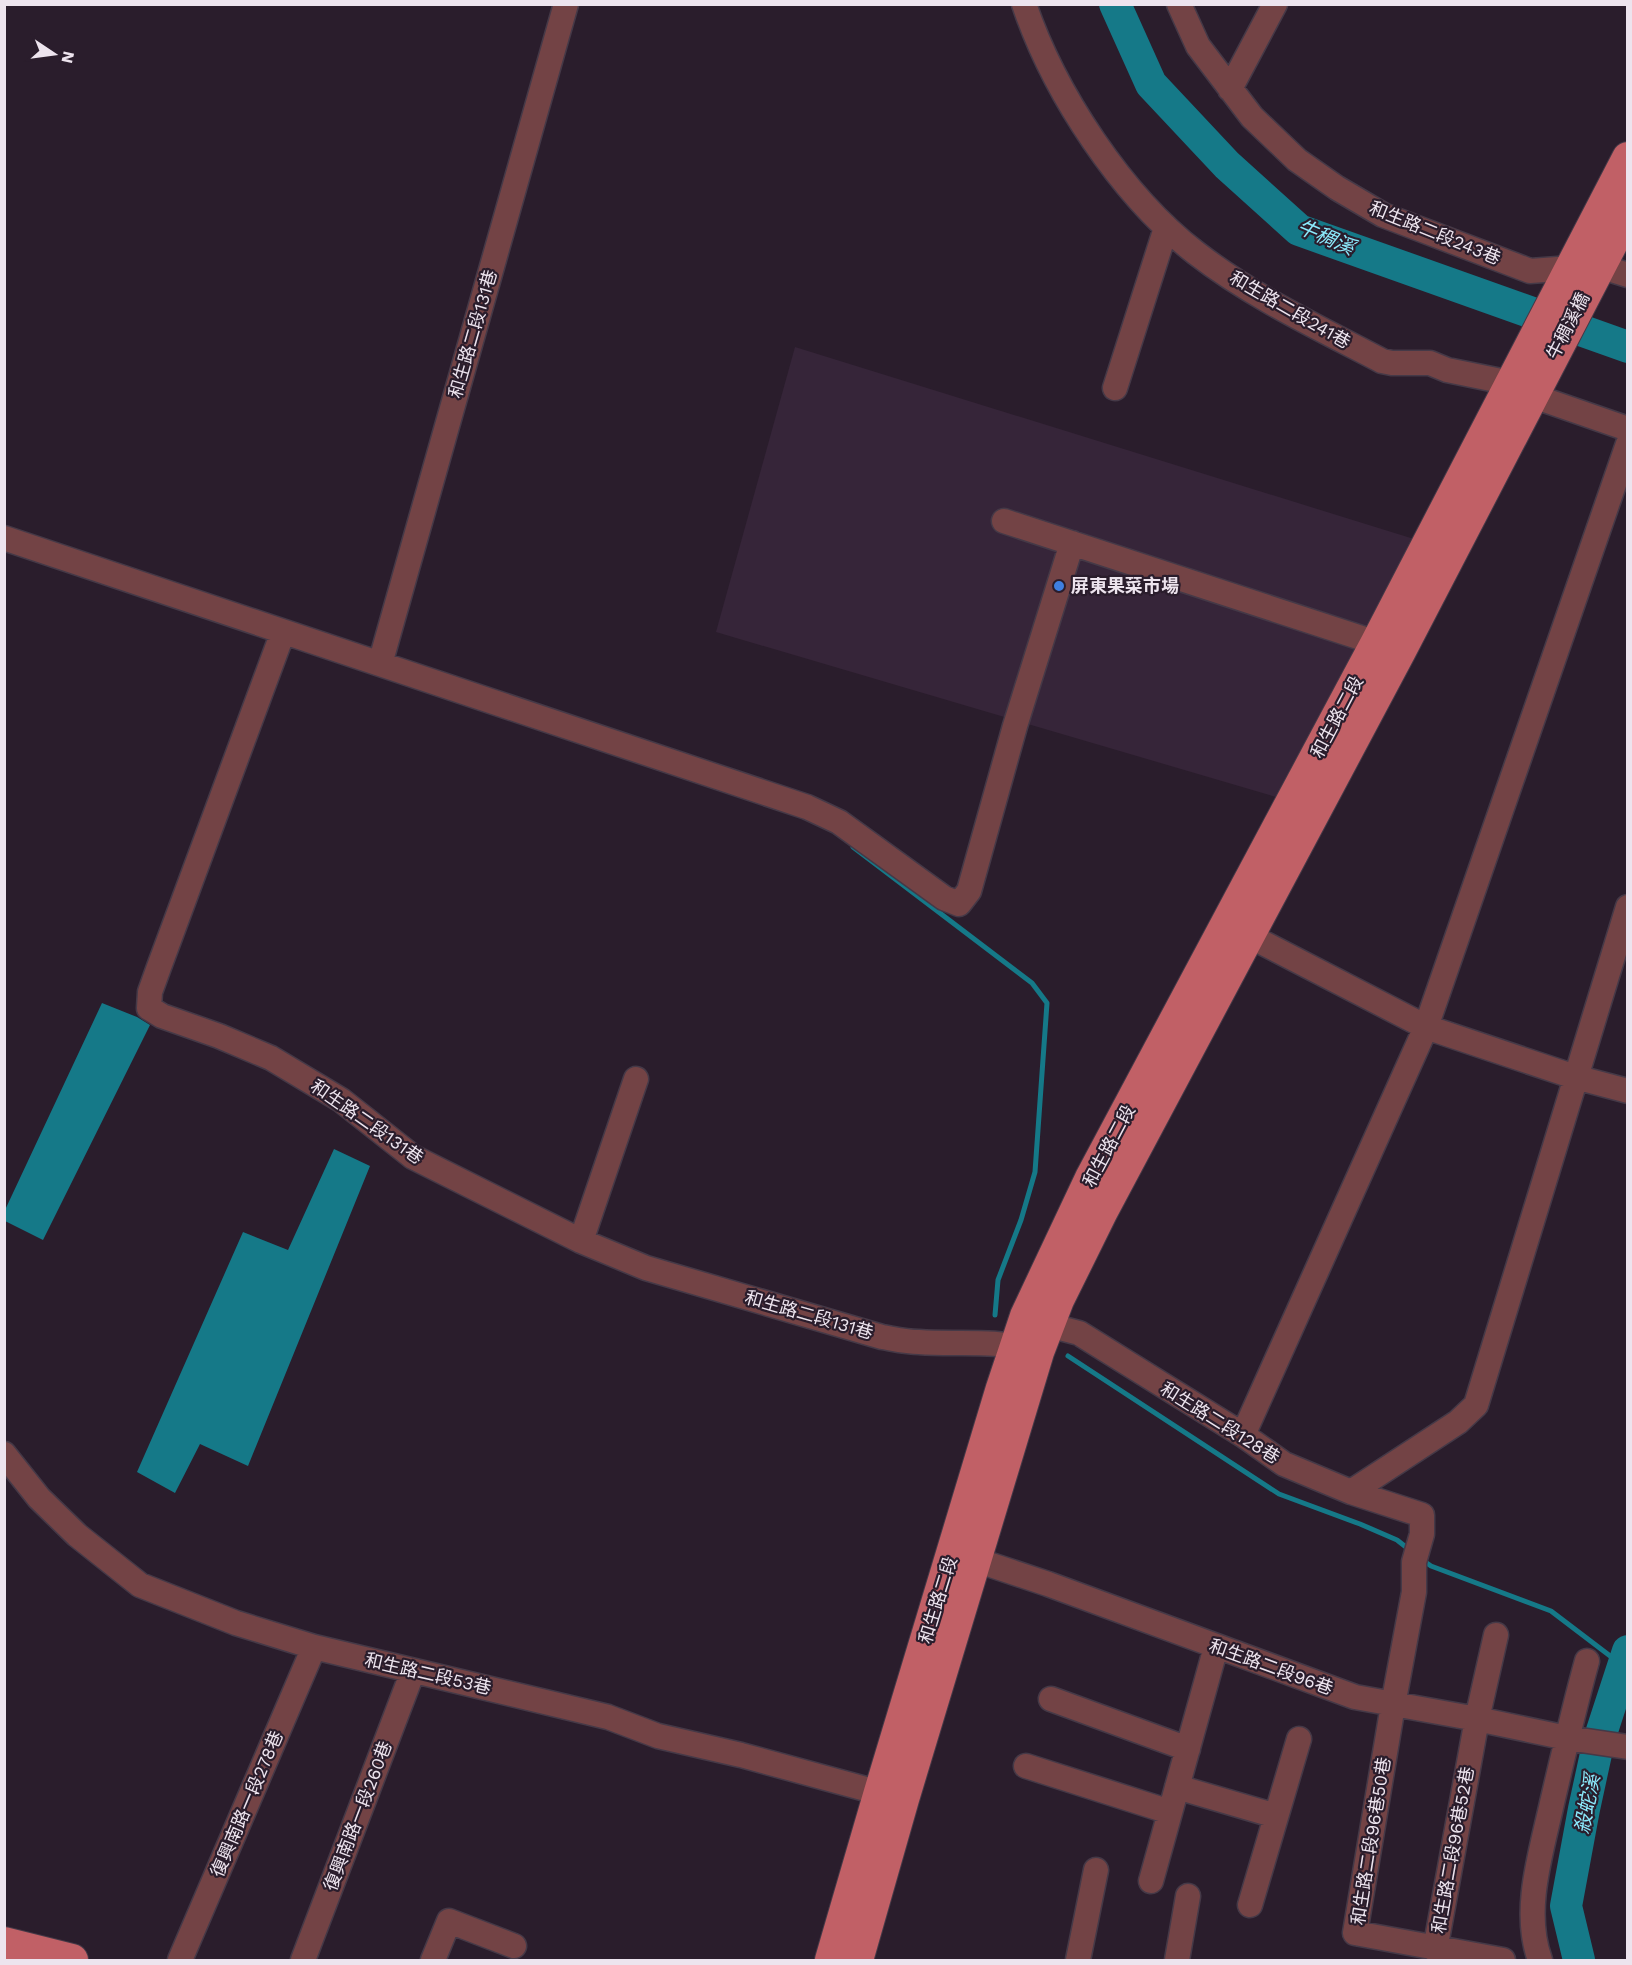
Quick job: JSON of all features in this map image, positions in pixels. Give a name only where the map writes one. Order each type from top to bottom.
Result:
[{"type":"main road","points":[[1599,269],[1628,158]]},
{"type":"main road","points":[[1599,269],[1628,212]]},
{"type":"main road","name":"牛稠溪橋","points":[[1527,388],[1599,269]]},
{"type":"main road","name":"和生路二段","points":[[831,1960],[976,1560],[1032,1335],[1091,1178],[1237,930],[1527,388]]},
{"type":"main road","name":"和生路二段","points":[[857,1960],[892,1796],[1002,1388],[1032,1335]]},
{"type":"main road","points":[[4,1943],[72,1960]]},
{"type":"street","name":"和生路二段131巷","points":[[380,664],[566,4]]},
{"type":"street","name":"和生路二段241巷","points":[[1024,4],[1030,23],[1060,86],[1102,154],[1153,216],[1197,254],[1266,300],[1382,361],[1430,363],[1447,370],[1527,388],[1628,429]]},
{"type":"street","name":"和生路二段243巷","points":[[1179,4],[1198,46],[1252,117],[1298,160],[1337,188],[1383,215],[1530,271],[1599,269]]},
{"type":"street","points":[[1230,88],[1275,4]]},
{"type":"street","points":[[1115,388],[1166,228]]},
{"type":"street","points":[[1242,1435],[1426,1027],[1628,444]]},
{"type":"street","points":[[1004,521],[1388,646]]},
{"type":"street","points":[[4,538],[807,807],[839,822],[944,898],[959,904],[969,891],[1015,726],[1072,543]]},
{"type":"street","name":"和生路二段131巷","points":[[283,632],[150,992],[149,1008],[162,1016],[219,1036],[271,1058],[341,1100],[413,1157],[580,1241],[646,1268],[882,1336],[918,1342],[970,1342],[1032,1335]]},
{"type":"street","points":[[1351,1492],[1458,1422],[1476,1405],[1628,907]]},
{"type":"street","points":[[1237,930],[1426,1027],[1575,1077],[1628,1091]]},
{"type":"street","points":[[580,1241],[636,1079]]},
{"type":"street","name":"和生路二段128巷","points":[[1032,1335],[1079,1333],[1242,1435],[1284,1464],[1422,1524],[1414,1562],[1414,1592],[1393,1705]]},
{"type":"street","name":"和生路二段53巷","points":[[4,1454],[39,1498],[76,1535],[141,1585],[236,1623],[314,1647],[597,1714],[658,1736],[741,1755],[892,1796]]},
{"type":"street","name":"和生路二段96巷","points":[[976,1560],[1048,1584],[1355,1697],[1628,1747]]},
{"type":"street","name":"和生路二段96巷52巷","points":[[1496,1635],[1477,1719],[1435,1950],[1503,1960]]},
{"type":"street","name":"復興南路一段278巷","points":[[180,1960],[314,1647]]},
{"type":"street","points":[[1151,1881],[1216,1647]]},
{"type":"street","points":[[1540,1960],[1533,1941],[1535,1881],[1571,1738],[1587,1661]]},
{"type":"street","name":"復興南路一段260巷","points":[[303,1960],[413,1671]]},
{"type":"street","points":[[1051,1699],[1188,1749]]},
{"type":"street","name":"和生路二段96巷50巷","points":[[1393,1705],[1355,1933],[1435,1950]]},
{"type":"street","points":[[1250,1905],[1299,1739]]},
{"type":"street","points":[[1026,1766],[1170,1812]]},
{"type":"street","points":[[1177,1787],[1276,1816]]},
{"type":"street","points":[[1078,1960],[1096,1870]]},
{"type":"street","points":[[1177,1960],[1188,1896]]},
{"type":"street","points":[[434,1960],[449,1921],[514,1946]]},
{"type":"shaded area","name":"屏東果菜市場","points":[[795,347],[1414,539],[1276,797],[716,632]]},
{"type":"water","points":[[102,1003],[137,1017],[150,1025],[43,1240],[5,1221],[5,1210]]},
{"type":"water","points":[[334,1149],[370,1166],[248,1466],[200,1444],[175,1493],[137,1472],[243,1232],[288,1250]]},
{"type":"waterway","name":"牛稠溪","points":[[1115,4],[1151,84],[1227,165],[1299,230],[1628,347]]},
{"type":"waterway","points":[[853,847],[1032,983],[1047,1003],[1035,1172],[1021,1220],[998,1280],[995,1315]]},
{"type":"waterway","points":[[1068,1356],[1279,1494],[1360,1524],[1397,1540],[1411,1551]]},
{"type":"waterway","points":[[1421,1559],[1431,1566],[1551,1611],[1622,1665]]},
{"type":"waterway","name":"殺蛇溪","points":[[1579,1960],[1566,1906],[1599,1740],[1628,1651]]},
{"type":"place","name":"屏東果菜市場","points":[[1059,586]]}]
